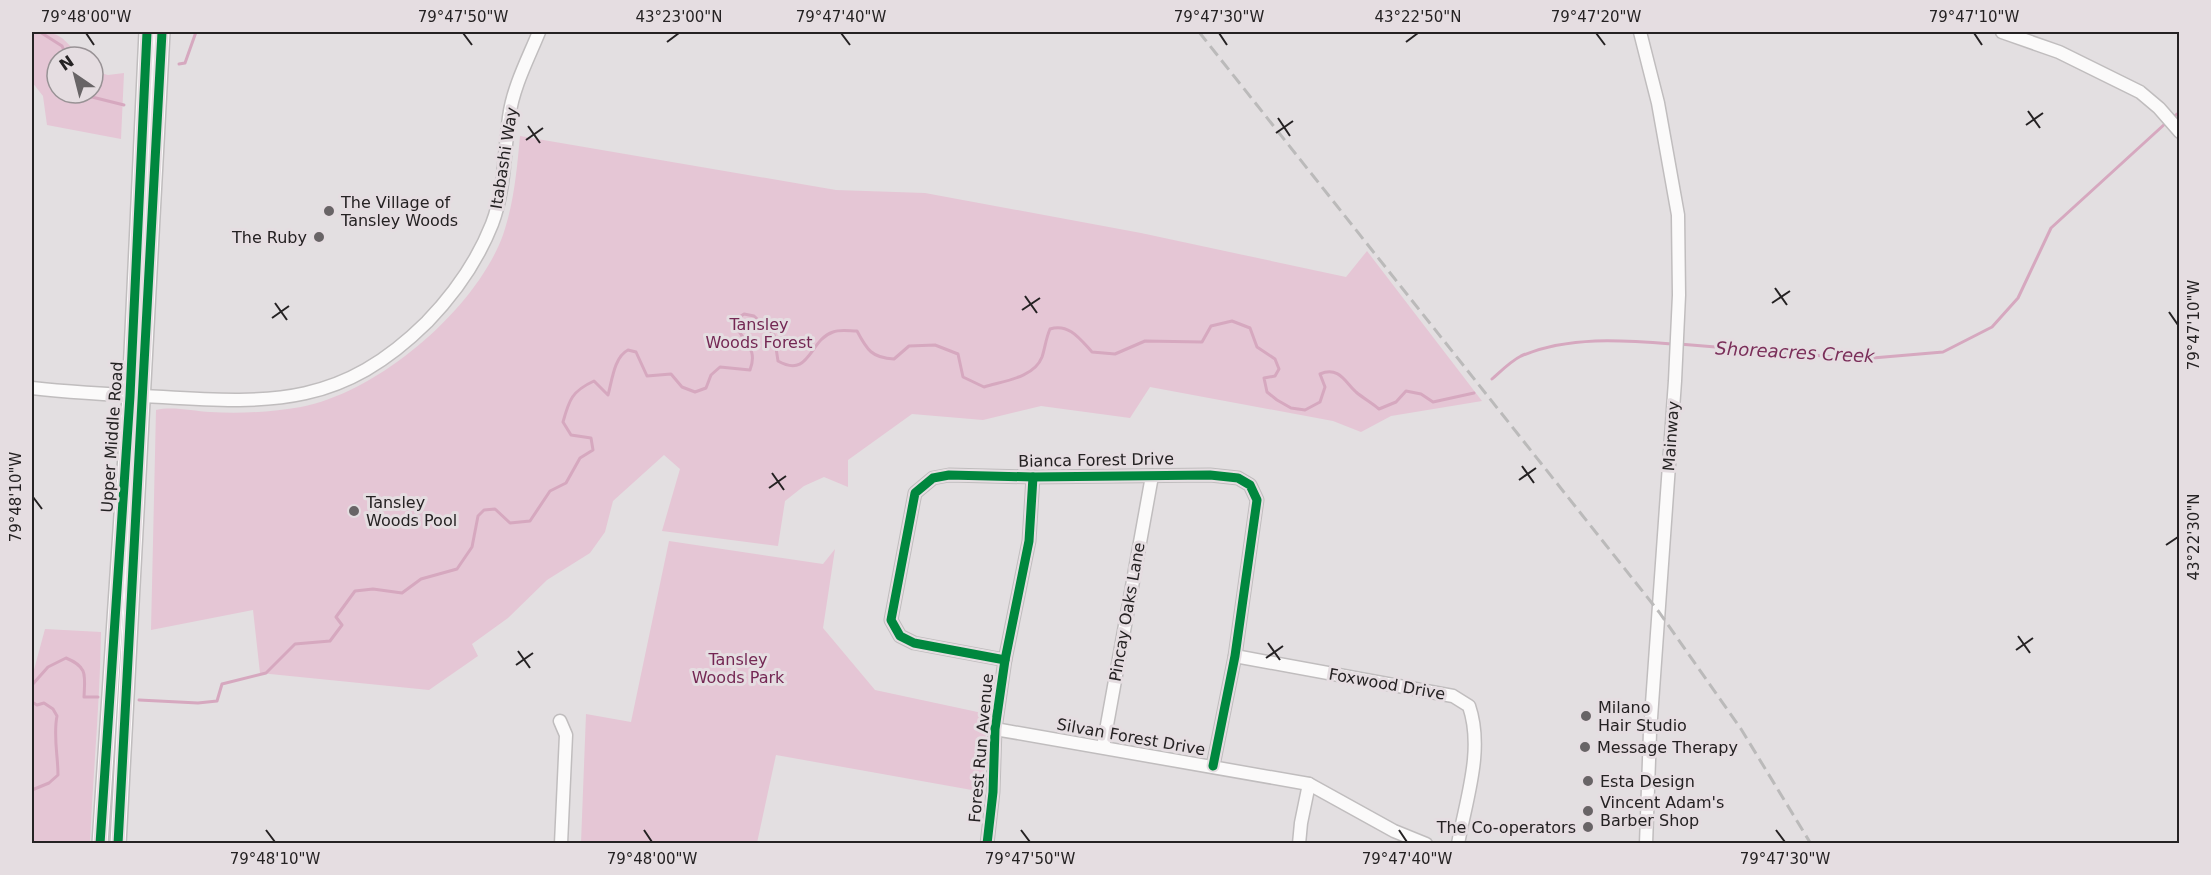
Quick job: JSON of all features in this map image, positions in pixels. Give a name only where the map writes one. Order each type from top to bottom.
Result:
[{"type":"main road","name":"Upper Middle Road","points":[[118,843],[127,680],[147,32]]},
{"type":"main road","name":"Upper Middle Road","points":[[100,843],[111,680],[136,396],[162,32]]},
{"type":"street","name":"Itabashi Way","points":[[32,388],[136,396],[236,401],[270,400],[305,394],[343,382],[399,348],[418,331],[464,279],[484,243],[493,222],[504,175],[509,116],[514,94],[539,32]]},
{"type":"street","name":"Mainway","points":[[1643,32],[1678,215],[1677,353],[1650,732],[1646,843]]},
{"type":"street","points":[[2002,32],[2059,52],[2140,92],[2159,108],[2180,132]]},
{"type":"street","name":"Bianca Forest Drive","points":[[1005,660],[914,643],[900,636],[891,620],[915,493],[933,478],[949,475],[1033,477],[1210,475],[1238,478],[1250,485],[1257,500],[1235,656],[1213,766]]},
{"type":"street","name":"Pincay Oaks Lane","points":[[1103,747],[1152,476]]},
{"type":"street","name":"Forest Run Avenue","points":[[987,843],[993,792],[995,729],[1005,660],[1029,542],[1033,477]]},
{"type":"street","name":"Foxwood Drive","points":[[1235,656],[1453,696],[1469,706],[1474,722],[1475,755],[1458,843]]},
{"type":"street","points":[[560,721],[566,735],[561,843]]},
{"type":"street","name":"Silvan Forest Drive","points":[[995,729],[1308,784],[1394,831],[1426,843]]},
{"type":"street","points":[[1299,843],[1300,823],[1308,784]]},
{"type":"green space","points":[[32,32],[54,34],[70,45],[45,45],[45,105],[105,105],[105,74],[124,73],[121,139],[47,125],[43,96],[32,82]]},
{"type":"green space","name":"Tansley Woods Forest","points":[[520,136],[836,190],[925,193],[1141,233],[1346,277],[1367,251],[1482,401],[1391,416],[1361,432],[1333,421],[1150,387],[1130,418],[1041,406],[983,420],[912,414],[848,460],[848,487],[824,477],[804,486],[785,501],[778,546],[662,531],[680,469],[664,455],[613,501],[605,532],[590,553],[547,580],[508,618],[472,644],[478,656],[429,690],[260,673],[253,610],[151,630],[156,410],[244,413],[301,407],[331,398],[362,384],[392,365],[448,318],[471,291],[490,263],[503,235],[510,211]]},
{"type":"green space","name":"Tansley Woods Park","points":[[669,541],[823,564],[835,549],[823,628],[875,690],[987,714],[983,792],[776,755],[757,843],[581,843],[586,714],[631,722]]},
{"type":"green space","points":[[45,629],[101,632],[90,843],[32,843],[32,677]]},
{"type":"waterway","points":[[40,32],[60,45]]},
{"type":"waterway","points":[[179,64],[185,63],[196,32]]},
{"type":"waterway","points":[[105,100],[124,105]]},
{"type":"waterway","name":"Shoreacres Creek","points":[[2172,118],[2180,112]]},
{"type":"waterway","name":"Shoreacres Creek","points":[[1679,344],[1861,359],[1943,352],[1992,327],[2018,298],[2051,228],[2167,122]]},
{"type":"waterway","name":"Shoreacres Creek","points":[[139,700],[198,703],[217,701],[222,684],[266,673],[295,644],[330,641],[342,625],[336,617],[355,591],[373,589],[402,593],[421,579],[457,569],[472,547],[478,516],[484,510],[495,509],[510,523],[530,521],[550,491],[566,483],[580,458],[593,450],[591,438],[571,435],[563,422],[572,397],[576,393],[594,381],[608,395],[617,364],[623,353],[628,350],[636,352],[647,376],[671,374],[682,387],[695,392],[706,388],[711,375],[720,367],[750,370],[751,352],[736,326],[738,318],[744,314],[754,316],[774,335],[778,361],[789,365],[803,362],[825,336],[842,330],[857,331],[871,352],[880,357],[894,359],[909,346],[935,345],[958,354],[963,377],[984,387],[1017,378],[1032,370],[1042,357],[1050,329],[1063,328],[1074,333],[1092,352],[1115,354],[1145,341],[1202,342],[1211,326],[1232,321],[1250,328],[1257,347],[1275,359],[1279,369],[1275,376],[1264,378],[1267,392],[1291,408],[1305,410],[1320,402],[1325,387],[1320,374],[1327,372],[1341,376],[1356,392],[1379,409],[1396,402],[1406,391],[1421,394],[1433,402],[1474,393]]},
{"type":"waterway","name":"Shoreacres Creek","points":[[1492,379],[1521,356],[1557,345],[1595,341],[1672,344]]},
{"type":"waterway","name":"Shoreacres Creek","points":[[32,685],[48,667],[66,658],[82,668],[85,683],[84,697],[98,697]]},
{"type":"waterway","name":"Shoreacres Creek","points":[[32,702],[37,705],[44,703],[53,709],[57,716],[58,775],[49,783],[32,790]]},
{"type":"railway","points":[[1199,32],[1659,612],[1741,729],[1811,844]]},
{"type":"cycle path","points":[[100,844],[130,396],[147,32]]},
{"type":"cycle path","points":[[118,844],[162,32]]},
{"type":"cycle path","points":[[1005,660],[914,643],[900,636],[891,620],[915,493],[933,478],[949,475],[1033,477],[1210,475],[1238,478],[1250,485],[1257,500],[1235,656],[1213,766]]},
{"type":"cycle path","points":[[987,844],[993,792],[995,729],[1005,660],[1029,541],[1033,477]]},
{"type":"place","name":"The Village of Tansley Woods","points":[[329,211]]},
{"type":"place","name":"The Ruby","points":[[319,237]]},
{"type":"place","name":"Tansley Woods Pool","points":[[354,511]]},
{"type":"place","name":"Milano Hair Studio","points":[[1586,716]]},
{"type":"place","name":"Message Therapy","points":[[1585,747]]},
{"type":"place","name":"Esta Design","points":[[1588,781]]},
{"type":"place","name":"Vincent Adam's Barber Shop","points":[[1588,811]]},
{"type":"place","name":"The Co-operators","points":[[1588,827]]}]
